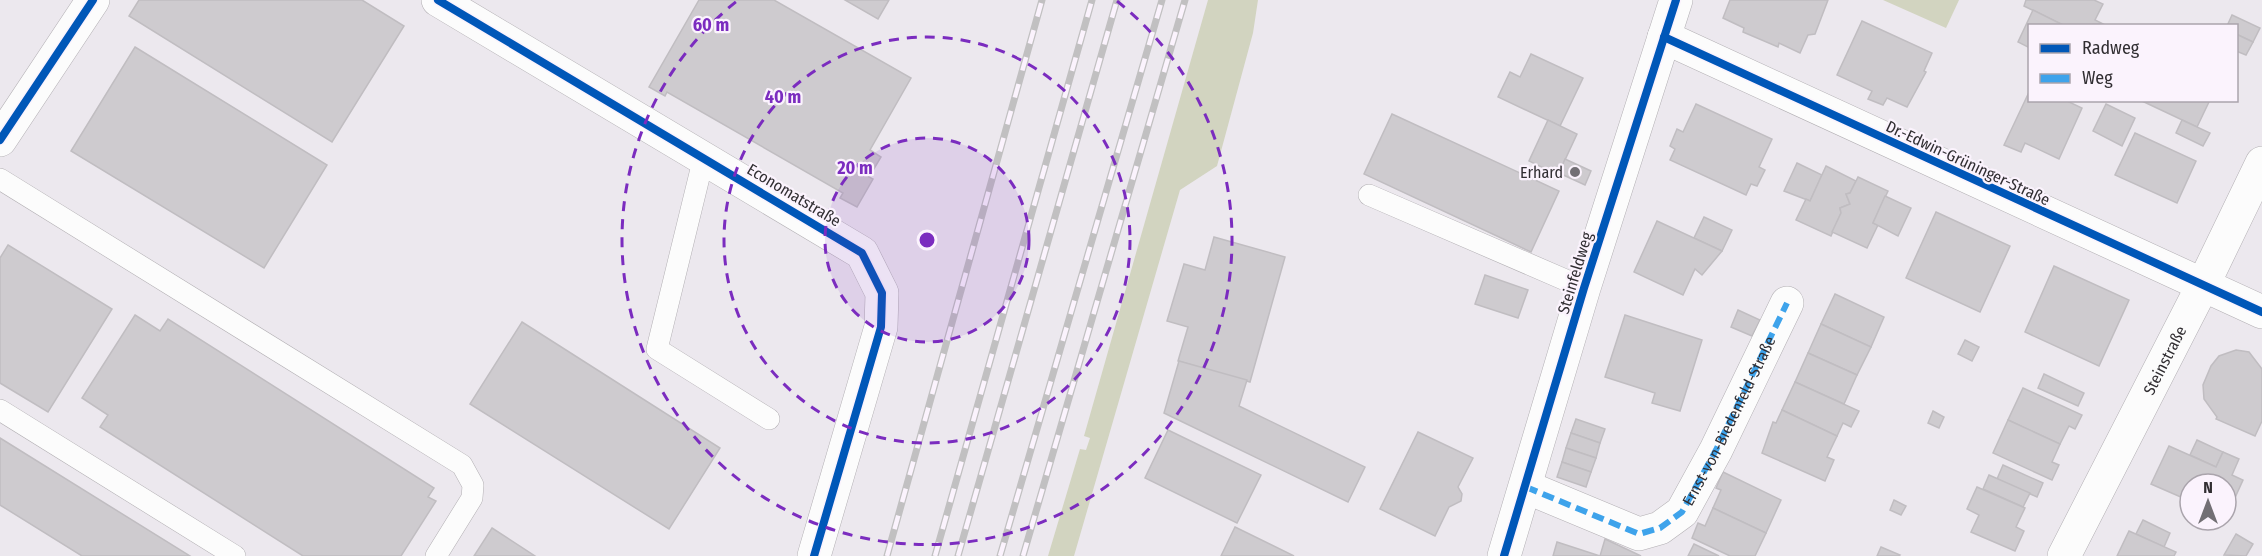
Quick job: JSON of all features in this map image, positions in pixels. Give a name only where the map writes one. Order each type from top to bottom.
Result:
[{"type":"street","points":[[0,140],[93,0]]},
{"type":"street","name":"Economatstraße","points":[[438,0],[862,253],[882,294],[881,327],[814,556]]},
{"type":"street","name":"Steinfeldweg","points":[[1504,556],[1584,288],[1676,0]]},
{"type":"street","name":"Dr.-Edwin-Grüninger-Straße","points":[[1664,37],[2262,312]]},
{"type":"street","name":"Steinstraße","points":[[2064,556],[2203,285],[2262,163]]},
{"type":"street","name":"Ernst-von-Biedenfeld-Straße","points":[[1526,487],[1639,534],[1660,528],[1682,512],[1716,450],[1787,303]]},
{"type":"lane","points":[[704,157],[657,349],[769,419]]},
{"type":"lane","points":[[0,179],[462,465],[473,485],[472,498],[435,556]]},
{"type":"lane","points":[[1369,195],[1584,288]]},
{"type":"lane","points":[[0,410],[235,556]]},
{"type":"green space","points":[[1208,0],[1258,0],[1253,33],[1217,166],[1180,190],[1074,556],[1048,556],[1080,449],[1086,450],[1090,438],[1084,436]]},
{"type":"green space","points":[[1883,0],[1959,0],[1946,28]]},
{"type":"building","points":[[139,0],[362,0],[404,26],[332,142],[129,16]]},
{"type":"building","points":[[699,0],[774,0],[911,78],[870,150],[881,157],[869,177],[873,179],[857,207],[840,198],[843,193],[667,92],[665,96],[649,87]]},
{"type":"building","points":[[845,0],[889,0],[878,19]]},
{"type":"building","points":[[1730,0],[1828,0],[1815,34],[1808,35],[1800,53],[1779,43],[1778,47],[1743,32],[1744,28],[1723,18]]},
{"type":"building","points":[[2026,0],[2094,0],[2103,4],[2095,20],[2103,24],[2061,24],[2024,6]]},
{"type":"building","points":[[2033,10],[2061,24],[2028,24],[2028,47],[2018,42]]},
{"type":"building","points":[[2232,15],[2260,28],[2253,42],[2238,35],[2238,24],[2228,24]]},
{"type":"building","points":[[1862,21],[1932,53],[1924,71],[1926,72],[1907,107],[1887,98],[1883,105],[1868,99],[1872,91],[1837,75]]},
{"type":"building","points":[[2238,35],[2253,42],[2246,55],[2238,52]]},
{"type":"building","points":[[135,47],[327,165],[264,268],[71,151]]},
{"type":"building","points":[[1531,54],[1583,78],[1560,126],[1498,97],[1510,72],[1520,77]]},
{"type":"building","points":[[2028,94],[2028,102],[2069,102],[2082,108],[2059,159],[2025,143],[2021,152],[2004,145]]},
{"type":"building","points":[[2144,102],[2209,102],[2197,127]]},
{"type":"building","points":[[1696,104],[1772,139],[1759,167],[1765,170],[1757,186],[1751,184],[1746,195],[1670,160],[1675,149],[1670,146],[1677,129],[1683,132]]},
{"type":"building","points":[[2106,104],[2135,118],[2122,146],[2093,131]]},
{"type":"building","points":[[1392,114],[1559,191],[1531,252],[1364,174]]},
{"type":"building","points":[[1548,120],[1577,134],[1558,175],[1529,161]]},
{"type":"building","points":[[2182,120],[2210,133],[2203,146],[2176,133]]},
{"type":"building","points":[[2135,133],[2196,161],[2177,203],[2115,175]]},
{"type":"building","name":"Erhard","points":[[1565,159],[1591,171],[1585,185],[1559,173]]},
{"type":"building","points":[[1797,163],[1822,175],[1810,201],[1784,191]]},
{"type":"building","points":[[1826,166],[1856,181],[1850,193],[1846,194],[1850,204],[1840,208],[1841,213],[1831,236],[1796,220],[1806,199],[1810,201]]},
{"type":"building","points":[[1858,177],[1888,191],[1873,223],[1878,225],[1867,248],[1832,232],[1841,213],[1840,208],[1850,204],[1846,194],[1850,193]]},
{"type":"building","points":[[1885,196],[1911,208],[1898,236],[1873,223]]},
{"type":"building","points":[[1936,212],[2010,246],[1980,312],[1906,278]]},
{"type":"building","points":[[1704,217],[1732,230],[1722,251],[1694,238]]},
{"type":"building","points":[[1657,221],[1722,251],[1702,275],[1695,269],[1683,295],[1634,272]]},
{"type":"building","points":[[1214,237],[1285,257],[1250,382],[1178,361],[1188,327],[1167,321],[1184,264],[1205,270]]},
{"type":"building","points":[[8,245],[112,309],[48,412],[0,383],[0,258]]},
{"type":"building","points":[[2054,266],[2129,300],[2099,366],[2025,332]]},
{"type":"building","points":[[1485,275],[1528,290],[1518,318],[1475,304]]},
{"type":"building","points":[[1835,294],[1884,317],[1871,347],[1821,324]]},
{"type":"building","points":[[1738,310],[1760,320],[1752,336],[1731,327]]},
{"type":"building","points":[[135,315],[160,331],[168,319],[434,488],[428,497],[436,501],[401,556],[303,556],[100,427],[108,415],[82,398]]},
{"type":"building","points":[[1625,315],[1702,340],[1680,411],[1652,403],[1655,393],[1605,377]]},
{"type":"building","points":[[522,322],[720,448],[669,529],[470,404]]},
{"type":"building","points":[[1821,324],[1871,347],[1857,375],[1808,353]]},
{"type":"building","points":[[1965,340],[1979,347],[1972,361],[1958,354]]},
{"type":"building","points":[[2236,350],[2249,352],[2262,369],[2262,421],[2255,436],[2216,419],[2217,417],[2204,399],[2203,385],[2211,366],[2219,356]]},
{"type":"building","points":[[1808,353],[1857,375],[1844,404],[1795,382]]},
{"type":"building","points":[[1179,361],[1247,380],[1239,406],[1365,467],[1348,502],[1164,413]]},
{"type":"building","points":[[2044,374],[2084,393],[2078,406],[2038,388]]},
{"type":"building","points":[[1795,382],[1859,411],[1851,427],[1843,423],[1837,436],[1782,410]]},
{"type":"building","points":[[2023,388],[2082,415],[2075,429],[2069,426],[2060,444],[2008,420]]},
{"type":"building","points":[[1782,410],[1837,436],[1827,457],[1834,460],[1825,481],[1762,453],[1773,422],[1776,423]]},
{"type":"building","points":[[1933,411],[1944,417],[1939,428],[1928,423]]},
{"type":"building","points":[[1576,419],[1605,429],[1600,443],[1571,433]]},
{"type":"building","points":[[2008,420],[2060,444],[2052,462],[2059,465],[2052,480],[1993,453]]},
{"type":"building","points":[[1168,430],[1261,475],[1237,523],[1145,478]]},
{"type":"building","points":[[1418,432],[1473,458],[1458,487],[1462,494],[1461,501],[1449,507],[1435,536],[1380,509]]},
{"type":"building","points":[[1571,433],[1600,443],[1596,458],[1566,448]]},
{"type":"building","points":[[0,438],[190,556],[82,556],[0,505]]},
{"type":"building","points":[[2197,440],[2223,452],[2216,467],[2190,455]]},
{"type":"building","points":[[2169,446],[2216,467],[2223,452],[2239,459],[2233,472],[2178,472],[2178,496],[2151,484]]},
{"type":"building","points":[[1566,448],[1596,458],[1591,472],[1562,462]]},
{"type":"building","points":[[1562,462],[1591,472],[1586,487],[1557,477]]},
{"type":"building","points":[[2003,465],[2043,483],[2037,497],[1997,479]]},
{"type":"building","points":[[1723,472],[1781,500],[1766,533],[1713,508],[1721,490],[1716,488]]},
{"type":"building","points":[[1989,475],[2030,493],[2023,507],[1983,489]]},
{"type":"building","points":[[2238,478],[2243,480],[2238,491]]},
{"type":"building","points":[[1977,487],[2025,508],[2016,527],[2024,531],[2015,551],[1971,532],[1979,515],[1967,509]]},
{"type":"building","points":[[1894,500],[1906,506],[1901,515],[1890,510]]},
{"type":"building","points":[[1713,508],[1766,533],[1755,556],[1730,556],[1692,538],[1698,523],[1705,526]]},
{"type":"building","points":[[2143,520],[2170,533],[2164,547],[2136,534]]},
{"type":"building","points":[[1235,527],[1294,556],[1221,556]]},
{"type":"building","points":[[492,528],[535,556],[474,556]]},
{"type":"building","points":[[2129,531],[2176,552],[2174,556],[2117,556]]},
{"type":"building","points":[[2236,534],[2253,544],[2246,556],[2224,555]]},
{"type":"building","points":[[1605,539],[1641,556],[1600,556]]},
{"type":"building","points":[[1557,542],[1600,556],[1553,556]]},
{"type":"building","points":[[1694,544],[1719,556],[1688,556]]},
{"type":"building","points":[[1881,547],[1900,555],[1877,556]]},
{"type":"railway","points":[[887,556],[1042,0]]},
{"type":"railway","points":[[935,556],[1092,0]]},
{"type":"railway","points":[[958,556],[1117,0]]},
{"type":"railway","points":[[1000,556],[1162,0]]},
{"type":"railway","points":[[1023,556],[1185,0]]},
{"type":"marked path","points":[[1526,487],[1639,534],[1660,528],[1682,512],[1716,450],[1787,303]]},
{"type":"cycle path","points":[[0,140],[93,0]]},
{"type":"cycle path","points":[[438,0],[862,253],[882,293],[881,327],[814,556]]},
{"type":"cycle path","points":[[1504,556],[1584,288],[1676,0]]},
{"type":"cycle path","points":[[1664,37],[2262,312]]},
{"type":"place","name":"Erhard","points":[[1575,172]]}]
